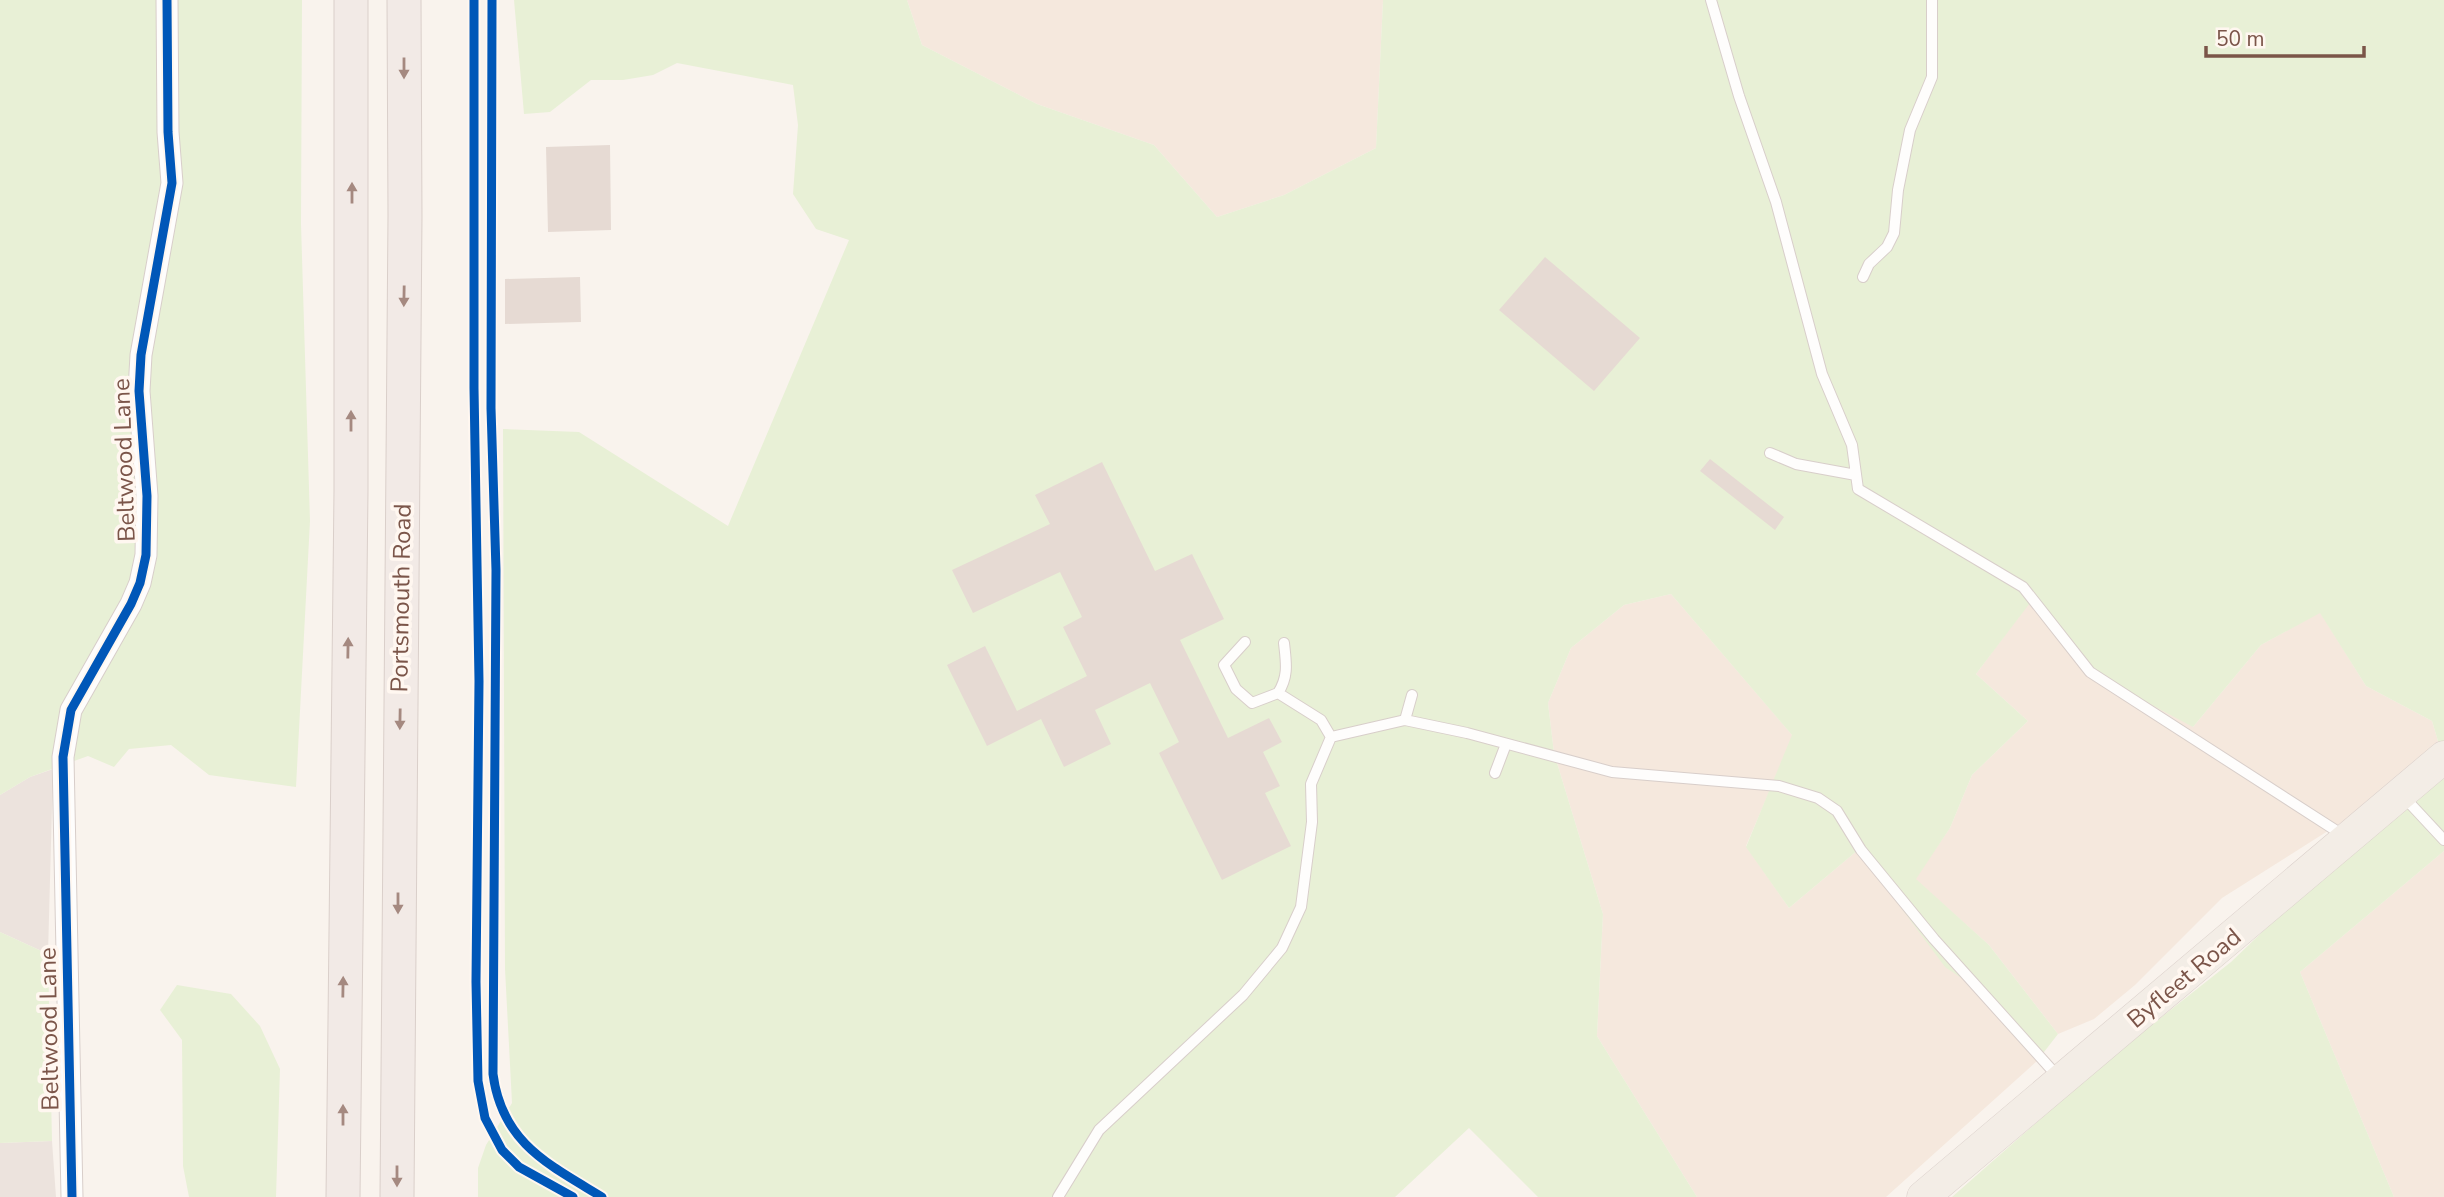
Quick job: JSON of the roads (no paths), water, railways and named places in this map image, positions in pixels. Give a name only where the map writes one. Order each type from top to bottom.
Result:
[{"type":"highway","points":[[342,1190],[351,491],[351,0]]},
{"type":"highway","name":"Portsmouth Road","points":[[397,1197],[405,216],[404,0]]},
{"type":"main road","name":"Byfleet Road","points":[[1923,1197],[2444,757]]},
{"type":"street","name":"Beltwood Lane","points":[[72,1197],[63,757],[71,710],[131,604],[140,583],[146,555],[147,496],[139,391],[141,355],[172,183],[168,132],[167,0]]},
{"type":"lane","points":[[492,0],[491,408],[496,570],[493,1074],[496,1097],[510,1127],[525,1145],[602,1197]]},
{"type":"lane","points":[[1711,0],[1739,96],[1776,202],[1822,374],[1852,445],[1858,489],[2023,587],[2090,672],[2348,839]]},
{"type":"lane","points":[[1863,277],[1869,264],[1887,247],[1894,233],[1898,190],[1910,130],[1932,77],[1933,0]]},
{"type":"lane","points":[[1770,453],[1796,464],[1856,475]]},
{"type":"lane","points":[[1245,642],[1224,665],[1236,689],[1252,703],[1278,693],[1287,671],[1284,643]]},
{"type":"lane","points":[[1278,693],[1321,720],[1331,737]]},
{"type":"lane","points":[[1405,720],[1412,695]]},
{"type":"lane","points":[[1331,737],[1405,720],[1612,772],[1651,778],[1779,786],[1818,798],[1837,811],[1861,850],[1934,939],[2062,1081]]},
{"type":"lane","points":[[1058,1197],[1099,1130],[1243,995],[1282,948],[1301,907],[1312,822],[1311,784],[1331,737]]},
{"type":"lane","points":[[1495,773],[1506,744]]},
{"type":"lane","points":[[2401,794],[2444,840]]}]
